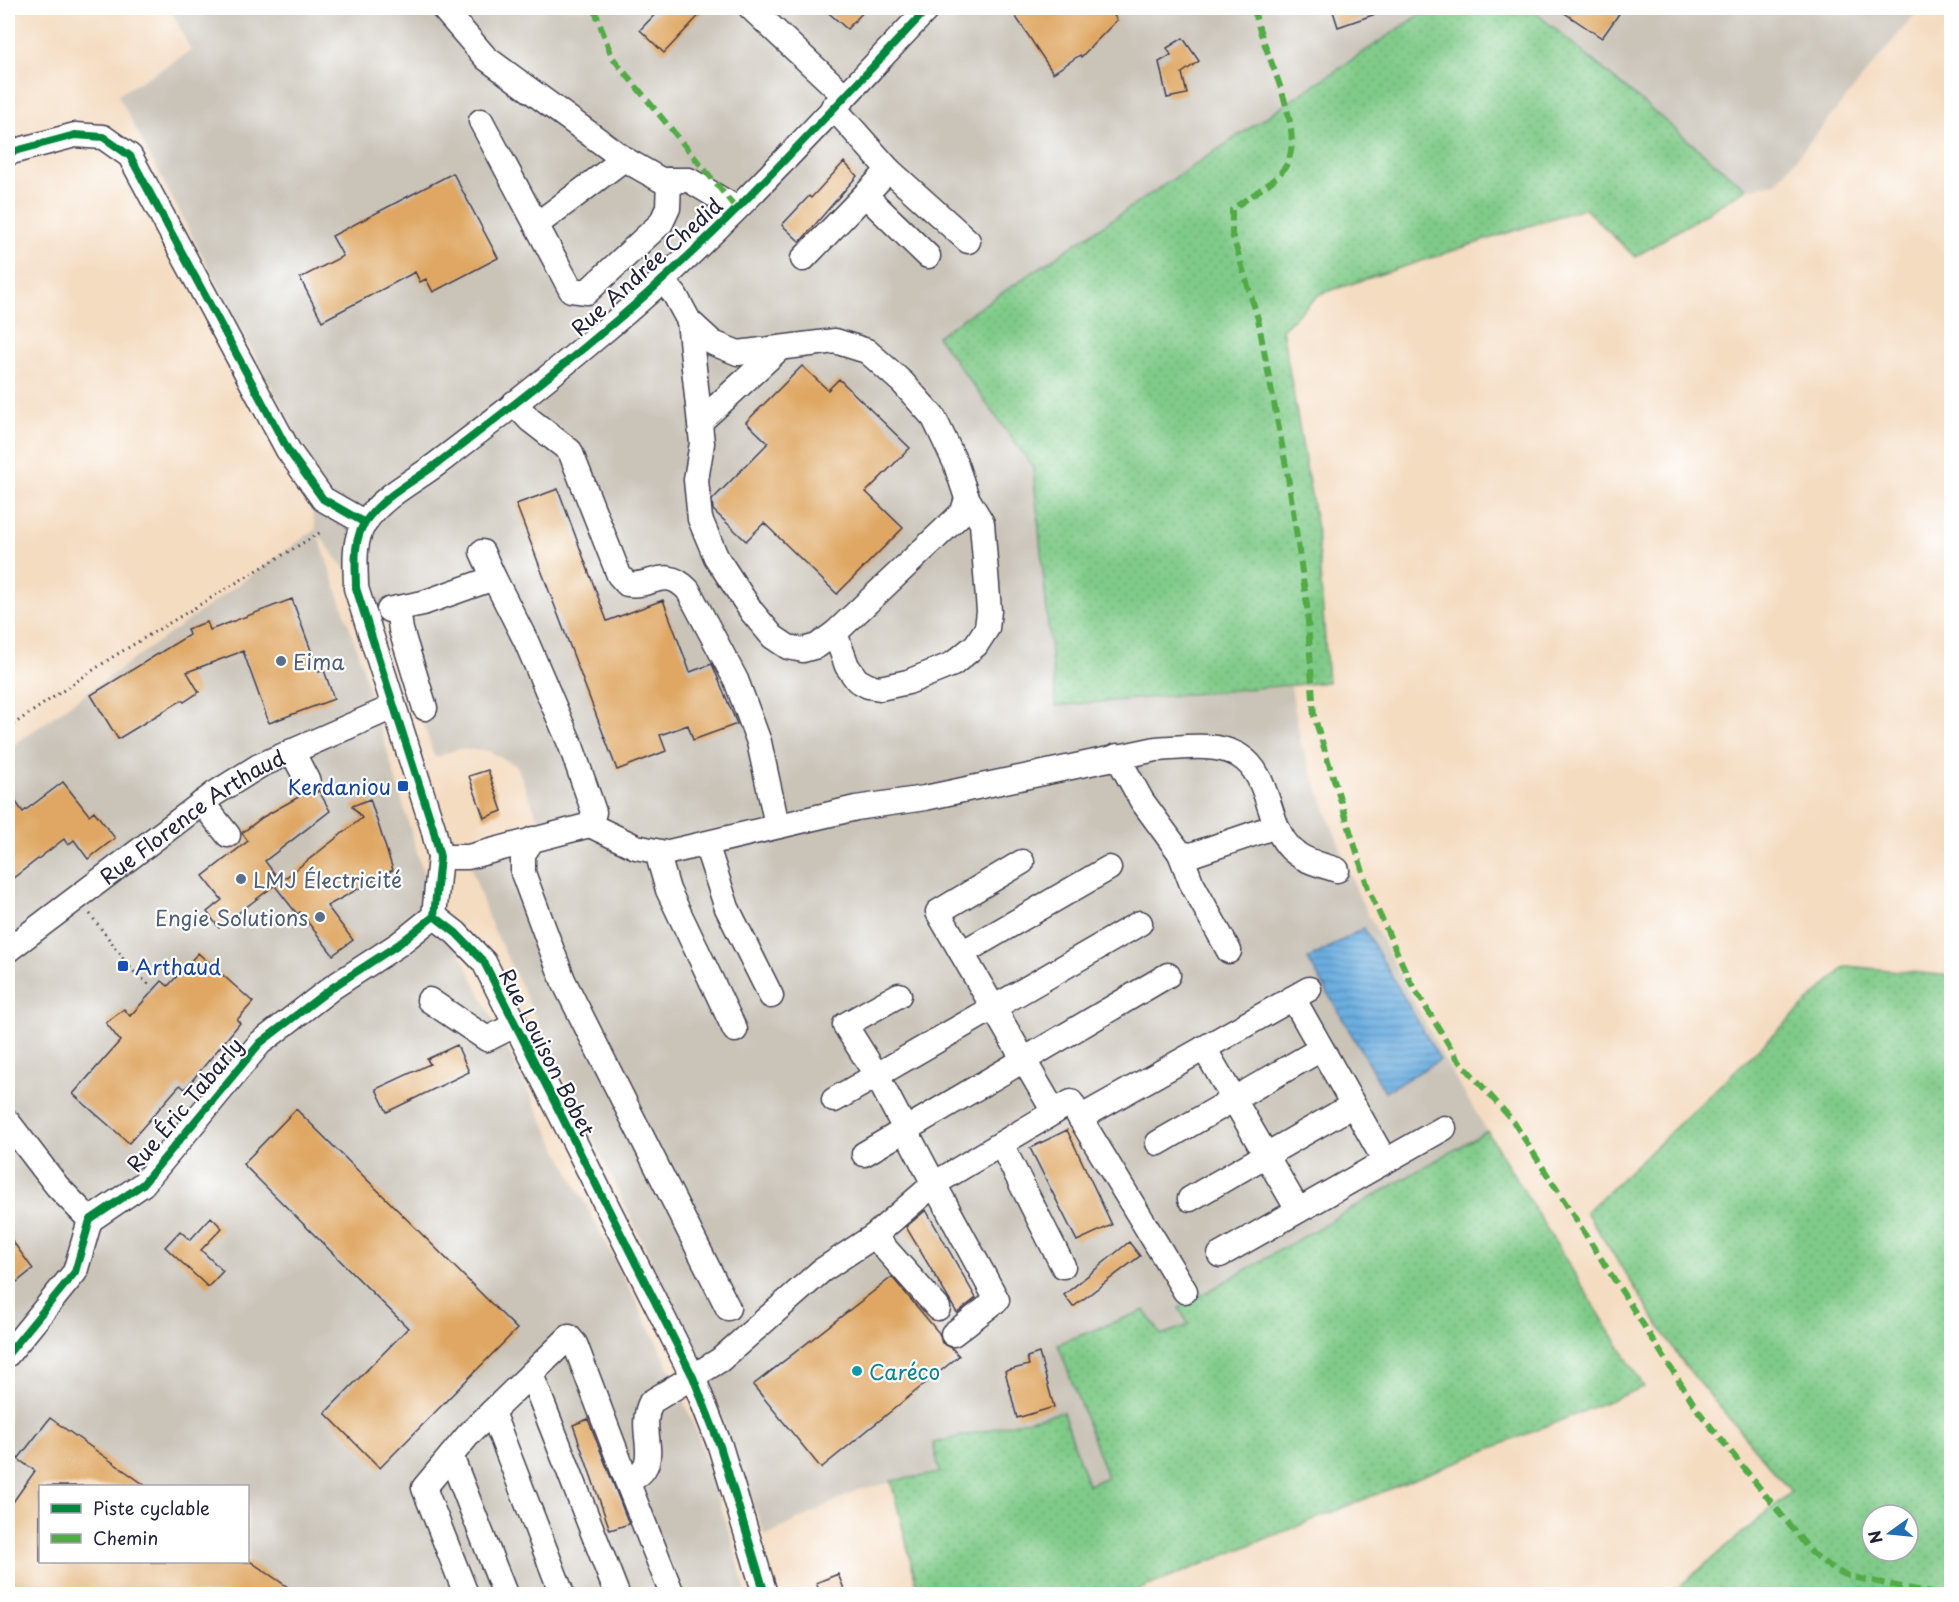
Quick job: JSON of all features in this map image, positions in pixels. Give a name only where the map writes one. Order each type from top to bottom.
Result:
[{"type":"street","points":[[443,8],[486,58],[624,159],[661,180],[689,180],[736,208]]},
{"type":"street","points":[[751,8],[839,101],[852,127],[889,170],[968,241]]},
{"type":"street","name":"Rue Andrée Chedid","points":[[364,523],[393,493],[437,464],[598,336],[662,280],[736,208],[928,8]]},
{"type":"street","points":[[481,122],[571,290],[587,292],[661,224],[668,208],[669,180]]},
{"type":"street","points":[[8,153],[75,135],[103,137],[130,156],[288,450],[323,499],[364,523],[355,546],[356,588],[433,828],[440,857],[434,916]]},
{"type":"street","points":[[536,225],[624,159]]},
{"type":"street","points":[[803,259],[889,170]]},
{"type":"street","points":[[865,195],[928,256]]},
{"type":"street","points":[[662,280],[675,295],[688,321],[702,443],[696,480],[700,519],[722,566],[752,612],[773,637],[788,647],[803,650],[817,646],[836,633],[963,512],[967,498]]},
{"type":"street","points":[[688,321],[714,343],[738,353],[836,341],[867,351],[903,383],[934,418],[955,462],[967,498],[982,523],[989,611],[987,628],[976,645],[953,664],[908,682],[880,688],[868,686],[857,680],[847,666],[836,633]]},
{"type":"street","points":[[700,422],[780,348]]},
{"type":"street","points":[[514,403],[530,420],[570,451],[619,575],[627,584],[637,586],[668,577],[678,579],[688,590],[736,680],[759,742],[777,825]]},
{"type":"street","points":[[482,552],[526,641],[571,746],[594,812],[590,825]]},
{"type":"street","points":[[425,708],[394,609],[423,603],[494,578]]},
{"type":"street","name":"Rue Florence Arthaud","points":[[8,950],[202,803],[259,766],[393,707]]},
{"type":"street","points":[[440,857],[468,857],[590,825],[611,837],[665,854],[777,825],[856,808],[924,798],[1117,756],[1156,749],[1191,747],[1220,749],[1237,755],[1252,766],[1265,792],[1276,826],[1291,850],[1309,861],[1337,870]]},
{"type":"street","points":[[292,751],[308,782]]},
{"type":"street","points":[[1117,756],[1142,801],[1180,853],[1191,882],[1229,951]]},
{"type":"street","points":[[202,803],[228,835]]},
{"type":"street","points":[[1180,853],[1191,855],[1276,826]]},
{"type":"street","points":[[533,839],[524,854],[523,873],[563,980],[728,1308]]},
{"type":"street","points":[[706,844],[727,908],[771,996]]},
{"type":"street","points":[[657,852],[668,891],[735,1030]]},
{"type":"street","points":[[1022,862],[938,912],[1054,1112]]},
{"type":"street","points":[[962,953],[1109,868]]},
{"type":"street","name":"Rue Louison Bobet","points":[[434,916],[456,933],[484,962],[693,1377],[720,1446],[765,1594]]},
{"type":"street","name":"Rue Éric Tabarly","points":[[90,1221],[143,1184],[260,1043],[333,987],[399,944],[434,916]]},
{"type":"street","points":[[834,1100],[1140,923]]},
{"type":"street","points":[[864,1154],[1168,975]]},
{"type":"street","points":[[1080,1118],[1301,994],[1321,1048],[1385,1161]]},
{"type":"street","points":[[899,995],[845,1025],[877,1076],[997,1300],[953,1334]]},
{"type":"street","points":[[429,1000],[487,1039],[515,1025]]},
{"type":"street","points":[[1204,1048],[1298,1210]]},
{"type":"street","points":[[1158,1143],[1321,1048]]},
{"type":"street","points":[[627,1481],[641,1476],[648,1463],[646,1411],[651,1402],[720,1360],[821,1271],[874,1236],[934,1184],[1071,1102],[1185,1291]]},
{"type":"street","points":[[1190,1199],[1353,1105]]},
{"type":"street","points":[[8,1122],[57,1186],[90,1221],[75,1272],[8,1354]]},
{"type":"street","points":[[1220,1255],[1444,1128]]},
{"type":"street","points":[[1001,1144],[1063,1266]]},
{"type":"street","points":[[874,1236],[938,1308]]},
{"type":"street","points":[[466,1594],[424,1488],[492,1412],[569,1337],[575,1344],[672,1594]]},
{"type":"street","points":[[531,1374],[617,1594]]},
{"type":"street","points":[[492,1412],[562,1594]]},
{"type":"street","points":[[451,1456],[505,1594]]},
{"type":"path","points":[[8,728],[111,658],[321,532]]},
{"type":"path","points":[[86,908],[133,971],[151,986]]},
{"type":"shaded area","points":[[170,8],[1430,8],[937,336],[1033,467],[1056,706],[1291,687],[1301,744],[1359,897],[1449,1068],[1487,1131],[1179,1308],[1190,1325],[1161,1335],[1108,1477],[1088,1486],[1063,1413],[933,1444],[940,1473],[860,1489],[765,1536],[708,1380],[488,917],[465,849],[541,825],[516,765],[488,751],[458,749],[435,758],[392,631],[317,532],[358,652],[427,886],[544,1123],[665,1358],[697,1433],[734,1547],[746,1594],[8,1594],[8,749],[316,529],[292,426],[118,95],[191,51]]},
{"type":"shaded area","points":[[1530,8],[1920,8],[1776,183],[1746,189]]},
{"type":"green space","points":[[1430,8],[1530,8],[1746,189],[1635,257],[1584,208],[1320,294],[1282,329],[1317,529],[1328,682],[1056,706],[1033,467],[937,336]]},
{"type":"green space","points":[[1846,966],[1951,976],[1951,1594],[1670,1594],[1791,1492],[1683,1363],[1586,1212]]},
{"type":"green space","points":[[1487,1131],[1644,1387],[1128,1594],[919,1594],[891,1481],[940,1473],[933,1443],[1063,1412],[1088,1485],[1107,1477],[1058,1344],[1145,1310],[1161,1335],[1189,1325],[1179,1308]]},
{"type":"water","points":[[1364,928],[1440,1060],[1385,1092],[1308,959]]},
{"type":"building","points":[[661,8],[706,8],[664,53],[640,30]]},
{"type":"building","points":[[823,8],[867,8],[847,29]]},
{"type":"building","points":[[1010,8],[1109,8],[1117,20],[1081,57],[1080,55],[1053,73]]},
{"type":"building","points":[[1332,8],[1386,8],[1387,10],[1338,27]]},
{"type":"building","points":[[1557,8],[1623,8],[1602,38]]},
{"type":"building","points":[[1183,38],[1199,61],[1182,73],[1187,94],[1167,98],[1159,62],[1171,55],[1167,48]]},
{"type":"building","points":[[844,162],[857,176],[800,242],[782,225]]},
{"type":"building","points":[[453,173],[498,258],[433,292],[426,279],[420,282],[415,272],[322,321],[300,278],[343,256],[332,236]]},
{"type":"building","points":[[802,366],[828,390],[839,379],[910,448],[866,492],[903,528],[837,594],[764,523],[746,541],[713,510],[712,500],[768,443],[746,422]]},
{"type":"building","points":[[558,489],[607,621],[663,600],[690,672],[712,664],[737,724],[693,740],[688,725],[660,735],[666,751],[617,770],[516,504]]},
{"type":"building","points":[[292,599],[319,672],[324,670],[334,699],[269,723],[243,651],[187,672],[199,692],[118,739],[91,695],[189,635],[187,629],[207,622],[210,630]]},
{"type":"building","points":[[488,770],[502,811],[484,818],[469,776]]},
{"type":"building","points":[[63,782],[89,815],[94,811],[115,838],[88,859],[74,840],[68,845],[64,839],[8,882],[8,791],[23,812]]},
{"type":"building","points":[[319,791],[330,811],[265,861],[280,881],[219,928],[207,912],[222,900],[203,876],[248,841],[242,833],[263,817],[302,795],[308,796]]},
{"type":"building","points":[[370,799],[393,870],[327,906],[353,940],[333,955],[300,912],[297,914],[275,886],[362,818],[352,806]]},
{"type":"building","points":[[198,953],[253,1002],[237,1020],[240,1023],[185,1089],[180,1085],[129,1143],[73,1094],[120,1041],[106,1023],[124,1009],[130,1016],[162,981],[168,986]]},
{"type":"building","points":[[457,1045],[469,1072],[387,1112],[376,1089],[430,1064],[427,1059]]},
{"type":"building","points":[[296,1109],[517,1329],[380,1468],[325,1413],[408,1328],[243,1164]]},
{"type":"building","points":[[1067,1130],[1112,1225],[1077,1241],[1030,1148]]},
{"type":"building","points":[[926,1210],[976,1298],[957,1313],[906,1227]]},
{"type":"building","points":[[211,1217],[222,1228],[201,1250],[223,1271],[208,1287],[165,1247],[180,1231],[190,1240]]},
{"type":"building","points":[[8,1235],[33,1269],[8,1289]]},
{"type":"building","points":[[1129,1242],[1140,1256],[1073,1307],[1064,1295]]},
{"type":"building","name":"Caréco","points":[[892,1277],[939,1333],[942,1343],[952,1348],[959,1356],[821,1468],[753,1385]]},
{"type":"building","points":[[1039,1353],[1054,1407],[1017,1418],[1005,1371],[1029,1365],[1027,1357]]},
{"type":"building","points":[[50,1418],[145,1485],[39,1485],[39,1563],[251,1562],[298,1594],[8,1594],[8,1509],[35,1471],[18,1459]]},
{"type":"building","points":[[588,1419],[629,1524],[610,1530],[573,1425]]},
{"type":"building","points":[[838,1574],[846,1594],[821,1594],[816,1583]]},
{"type":"marked path","points":[[594,8],[612,57],[736,208]]},
{"type":"marked path","points":[[1254,8],[1282,91],[1292,135],[1290,154],[1283,170],[1232,210],[1232,234],[1258,319],[1288,477],[1307,605],[1314,716],[1369,891],[1411,983],[1457,1058],[1513,1121],[1699,1412],[1812,1553],[1834,1570],[1852,1577],[1937,1594]]},
{"type":"cycle path","points":[[434,916],[440,857],[433,828],[356,588],[356,546],[365,522],[390,496],[438,463],[519,401],[685,259],[768,177],[928,8]]},
{"type":"cycle path","points":[[8,153],[75,135],[103,137],[130,156],[288,450],[323,499],[365,523]]},
{"type":"cycle path","points":[[434,916],[456,933],[484,962],[693,1377],[720,1446],[765,1594]]},
{"type":"cycle path","points":[[8,1354],[75,1272],[90,1220],[143,1184],[260,1043],[333,987],[399,944],[434,916]]},
{"type":"place","name":"Eima","points":[[281,661]]},
{"type":"place","name":"Kerdaniou","points":[[403,786]]},
{"type":"place","name":"LMJ Électricité","points":[[241,879]]},
{"type":"place","name":"Engie Solutions","points":[[320,917]]},
{"type":"place","name":"Arthaud","points":[[123,966]]},
{"type":"place","name":"Caréco","points":[[857,1371]]}]
